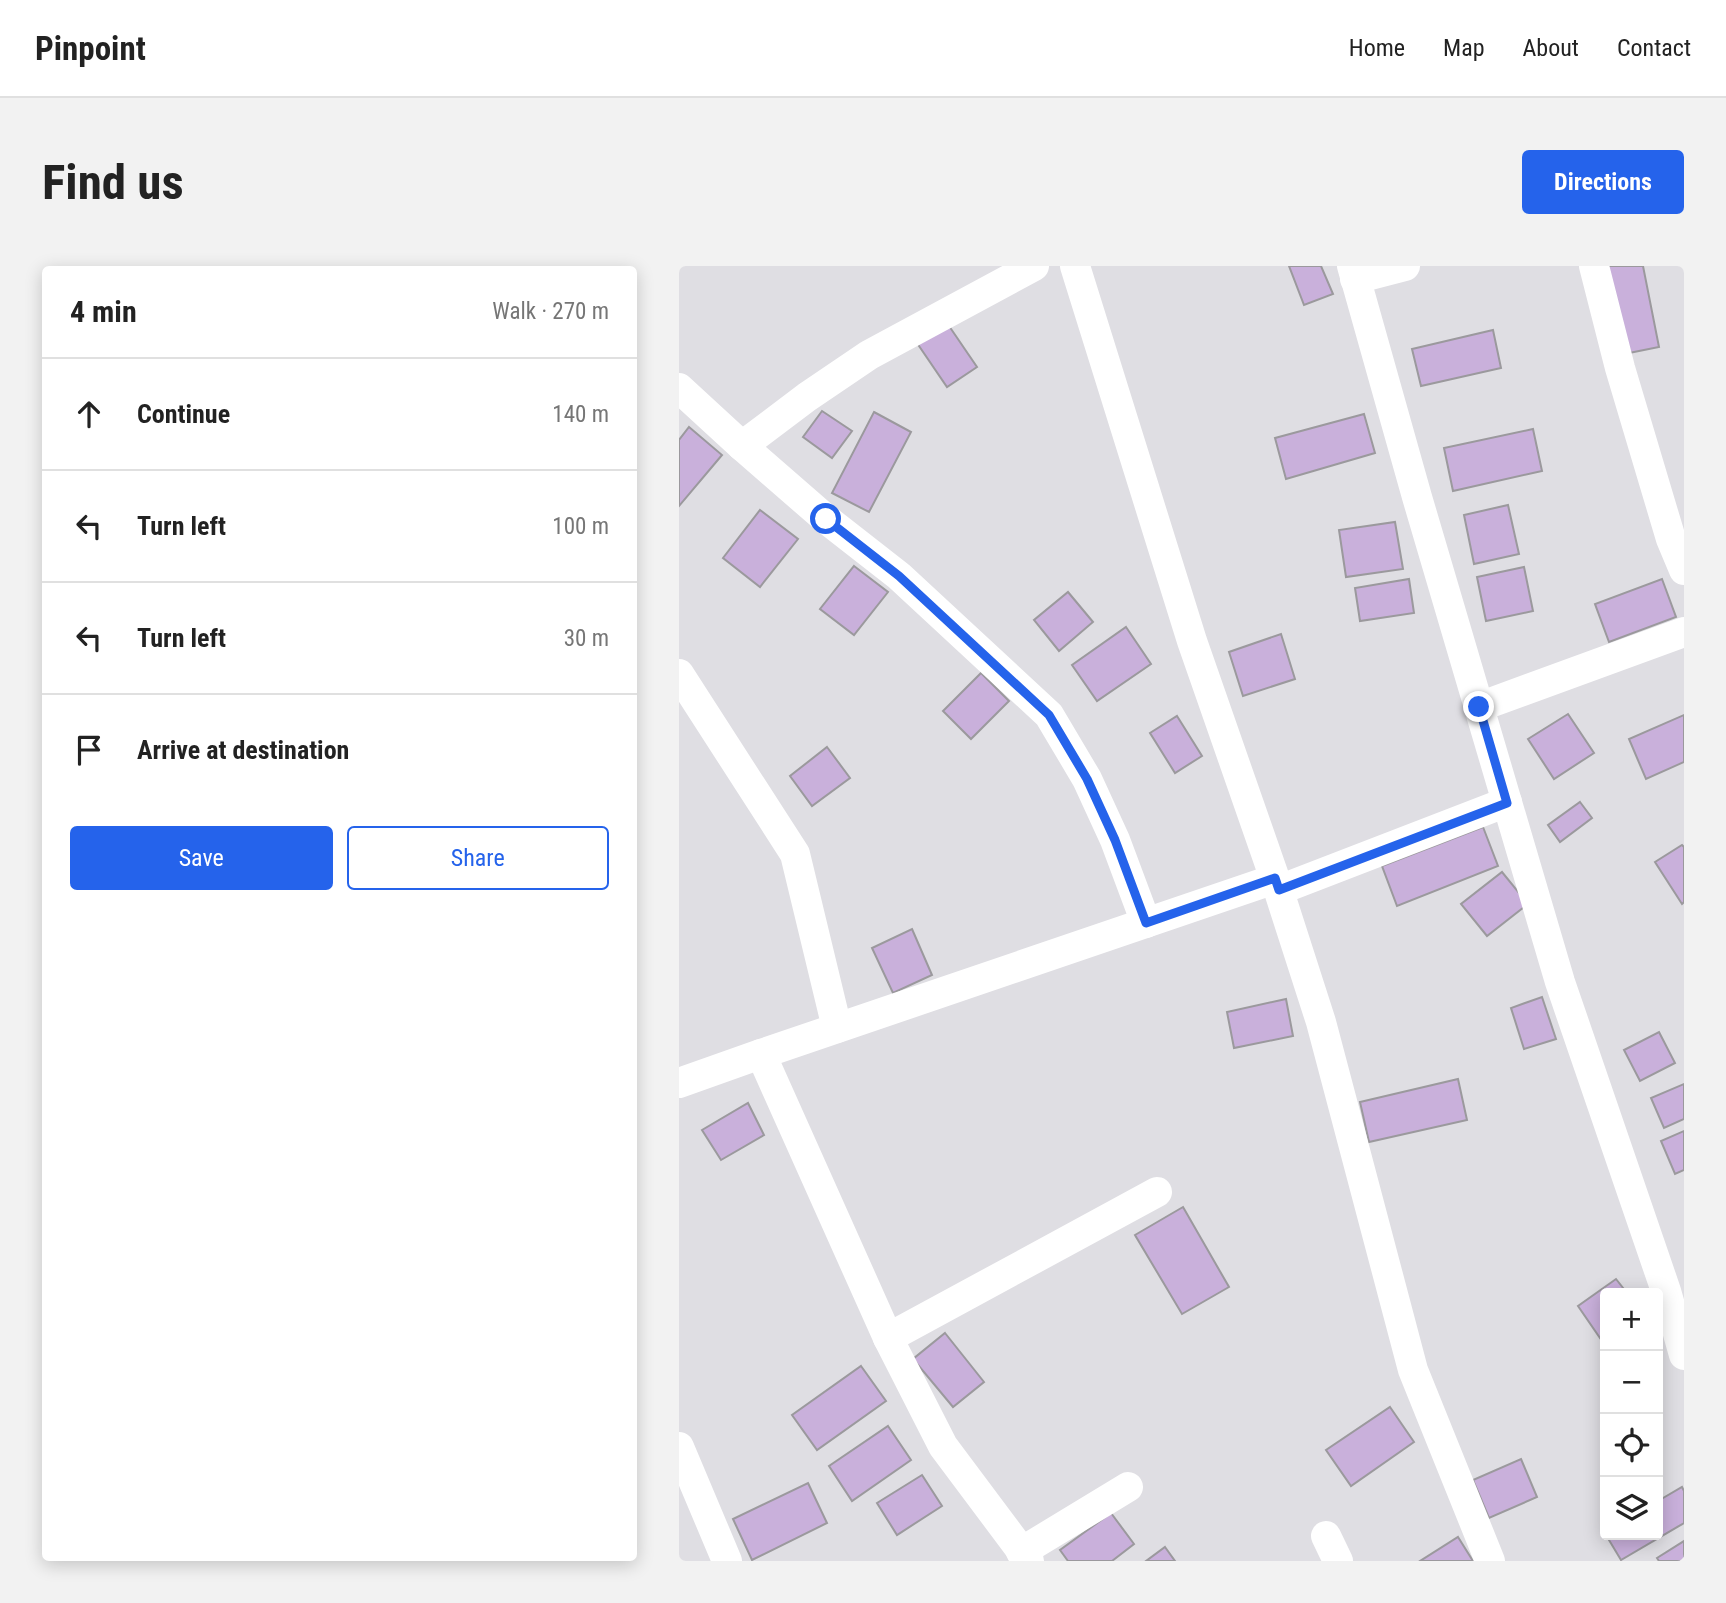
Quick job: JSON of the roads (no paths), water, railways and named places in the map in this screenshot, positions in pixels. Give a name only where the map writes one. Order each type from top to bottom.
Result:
[{"type":"street","points":[[742,446],[869,355],[1034,266]]},
{"type":"street","points":[[1075,266],[1192,641],[1277,884],[1321,1022],[1413,1370],[1490,1561]]},
{"type":"street","points":[[1405,266],[1354,273],[1560,982],[1666,1291],[1684,1355]]},
{"type":"street","points":[[1594,266],[1620,368],[1671,539],[1684,570]]},
{"type":"street","points":[[679,388],[826,519],[899,576],[1049,715],[1087,779],[1115,840],[1146,923]]},
{"type":"street","points":[[1479,707],[1684,632]]},
{"type":"street","points":[[679,674],[795,854],[837,1028]]},
{"type":"street","points":[[679,1083],[1146,923],[1277,884],[1507,803]]},
{"type":"street","points":[[761,1054],[888,1338],[943,1446],[1025,1557],[1128,1487]]},
{"type":"street","points":[[888,1338],[1157,1192]]},
{"type":"street","points":[[679,1447],[727,1561]]}]
